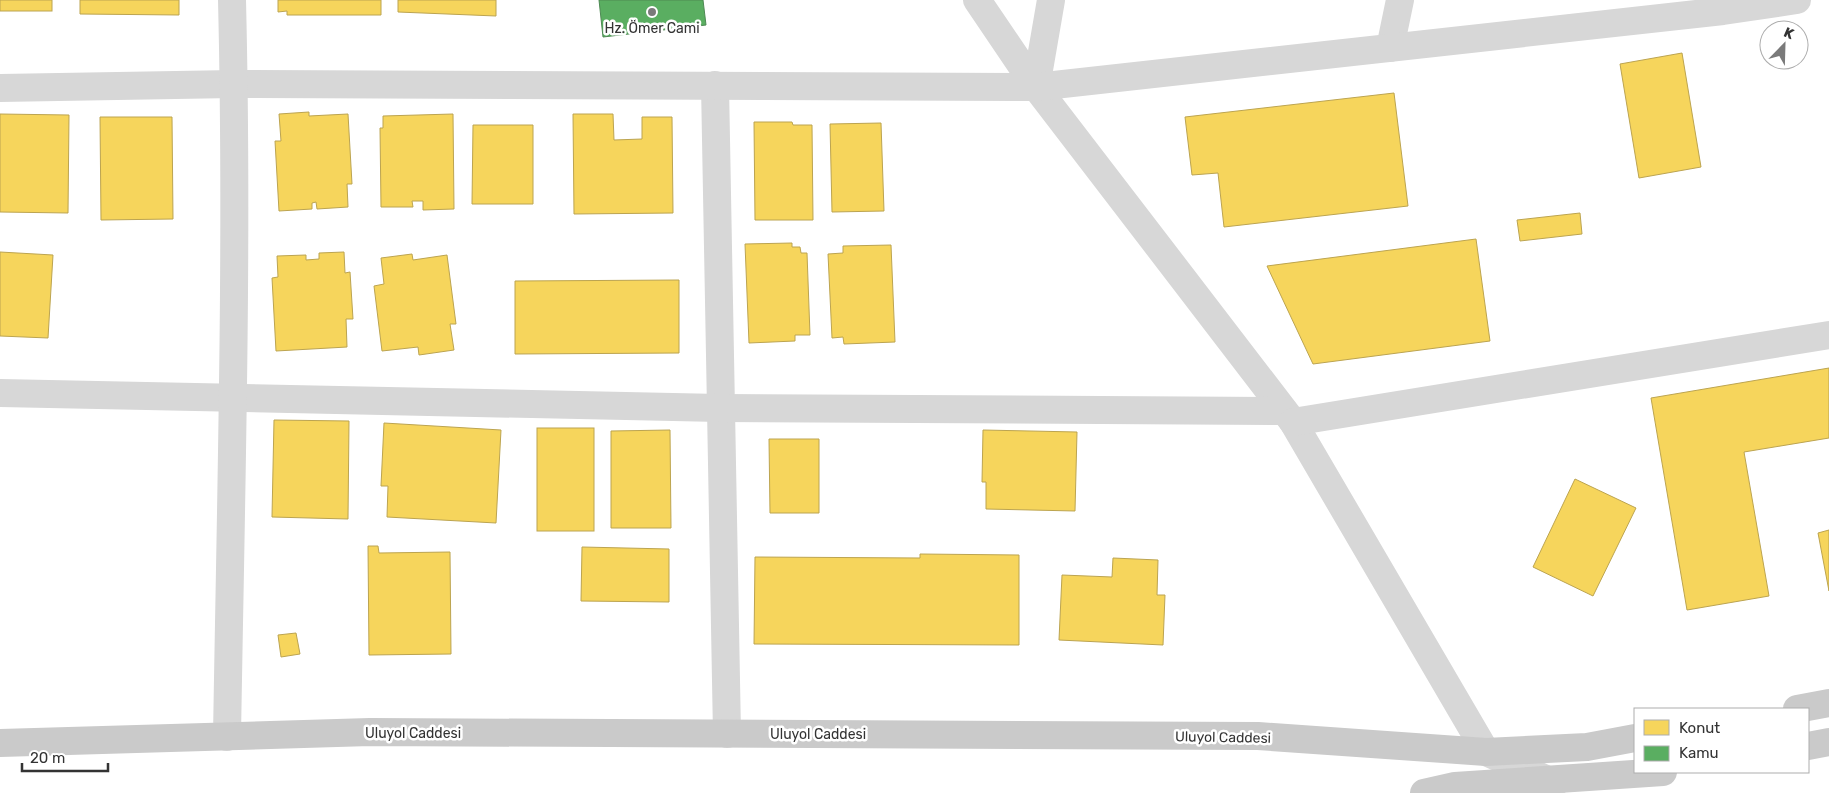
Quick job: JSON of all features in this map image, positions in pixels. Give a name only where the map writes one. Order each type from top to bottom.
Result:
[{"type":"main road","points":[[1803,708],[1829,704]]},
{"type":"main road","name":"Uluyol Caddesi","points":[[0,743],[370,732],[1258,736],[1486,752],[1587,747],[1634,738]]},
{"type":"main road","points":[[1809,746],[1829,742]]},
{"type":"main road","points":[[1424,793],[1455,786],[1551,787],[1656,773]]},
{"type":"street","points":[[227,736],[233,397],[234,84],[232,0]]},
{"type":"street","points":[[977,0],[1036,87],[1289,416],[1486,752],[1551,787]]},
{"type":"street","points":[[1036,87],[1051,0]]},
{"type":"street","points":[[1390,48],[1400,0]]},
{"type":"street","points":[[0,88],[234,84],[1036,87],[1390,48],[1724,6],[1797,0]]},
{"type":"street","points":[[715,85],[727,734]]},
{"type":"street","points":[[0,393],[720,408],[1289,416],[1829,335]]},
{"type":"building: Konut","points":[[0,0],[52,0],[52,11],[0,11]]},
{"type":"building: Konut","points":[[80,0],[179,0],[179,15],[80,14]]},
{"type":"building: Konut","points":[[278,0],[381,0],[381,15],[287,15],[287,11],[278,12]]},
{"type":"building: Konut","points":[[398,0],[496,0],[496,16],[398,12]]},
{"type":"building: Konut","points":[[1682,53],[1701,167],[1639,178],[1620,64]]},
{"type":"building: Konut","points":[[1394,93],[1408,206],[1224,227],[1218,173],[1192,175],[1185,117]]},
{"type":"building: Konut","points":[[309,112],[309,116],[348,114],[352,184],[347,184],[348,207],[317,209],[316,202],[312,203],[312,209],[279,211],[275,141],[281,141],[279,114]]},
{"type":"building: Konut","points":[[0,114],[69,115],[68,213],[0,212]]},
{"type":"building: Konut","points":[[453,114],[454,209],[423,210],[423,201],[412,201],[413,207],[381,207],[380,128],[383,128],[383,116]]},
{"type":"building: Konut","points":[[573,114],[613,114],[614,140],[642,139],[642,117],[672,117],[673,213],[574,214]]},
{"type":"building: Konut","points":[[100,117],[172,117],[173,219],[101,220]]},
{"type":"building: Konut","points":[[754,122],[792,122],[793,125],[812,125],[813,220],[755,220]]},
{"type":"building: Konut","points":[[881,123],[884,211],[832,212],[830,124]]},
{"type":"building: Konut","points":[[473,125],[533,125],[533,204],[472,204]]},
{"type":"building: Konut","points":[[1580,213],[1582,234],[1520,241],[1517,220]]},
{"type":"building: Konut","points":[[1476,239],[1490,341],[1313,364],[1267,266]]},
{"type":"building: Konut","points":[[792,243],[792,247],[800,247],[801,253],[807,253],[810,335],[795,335],[795,341],[749,343],[745,244]]},
{"type":"building: Konut","points":[[891,245],[895,342],[844,344],[843,337],[832,338],[828,254],[843,253],[843,246]]},
{"type":"building: Konut","points":[[0,252],[53,255],[48,338],[0,336]]},
{"type":"building: Konut","points":[[344,252],[345,273],[350,272],[353,319],[346,319],[347,347],[276,351],[272,278],[278,277],[277,256],[306,255],[306,260],[319,259],[319,253]]},
{"type":"building: Konut","points":[[412,254],[413,260],[447,255],[456,324],[450,324],[454,350],[419,355],[418,347],[382,351],[374,286],[384,284],[381,258]]},
{"type":"building: Konut","points":[[679,280],[679,353],[515,354],[515,281]]},
{"type":"building: Konut","points":[[1829,368],[1829,438],[1744,452],[1769,596],[1687,610],[1651,398]]},
{"type":"building: Konut","points":[[274,420],[349,421],[348,519],[272,517]]},
{"type":"building: Konut","points":[[384,423],[501,430],[496,523],[387,517],[388,486],[381,486]]},
{"type":"building: Konut","points":[[537,428],[594,428],[594,531],[537,531]]},
{"type":"building: Konut","points":[[670,430],[671,528],[611,528],[611,431]]},
{"type":"building: Konut","points":[[983,430],[1077,432],[1075,511],[986,509],[986,482],[982,482]]},
{"type":"building: Konut","points":[[769,439],[819,439],[819,513],[770,513]]},
{"type":"building: Konut","points":[[1575,479],[1636,508],[1593,596],[1533,567]]},
{"type":"building: Konut","points":[[1829,530],[1829,591],[1818,533]]},
{"type":"building: Konut","points":[[368,546],[378,546],[379,553],[450,552],[451,654],[369,655]]},
{"type":"building: Konut","points":[[582,547],[669,549],[669,602],[581,601]]},
{"type":"building: Konut","points":[[920,554],[1019,555],[1019,645],[754,644],[755,557],[920,558]]},
{"type":"building: Konut","points":[[1113,558],[1158,560],[1157,595],[1165,595],[1163,645],[1059,640],[1062,575],[1112,577]]},
{"type":"building: Konut","points":[[296,633],[300,654],[281,657],[278,635]]},
{"type":"building: Kamu","name":"Hz. Ömer Cami","points":[[599,0],[703,0],[706,25],[603,37]]},
{"type":"place","name":"Hz. Ömer Cami","points":[[652,12]]}]
